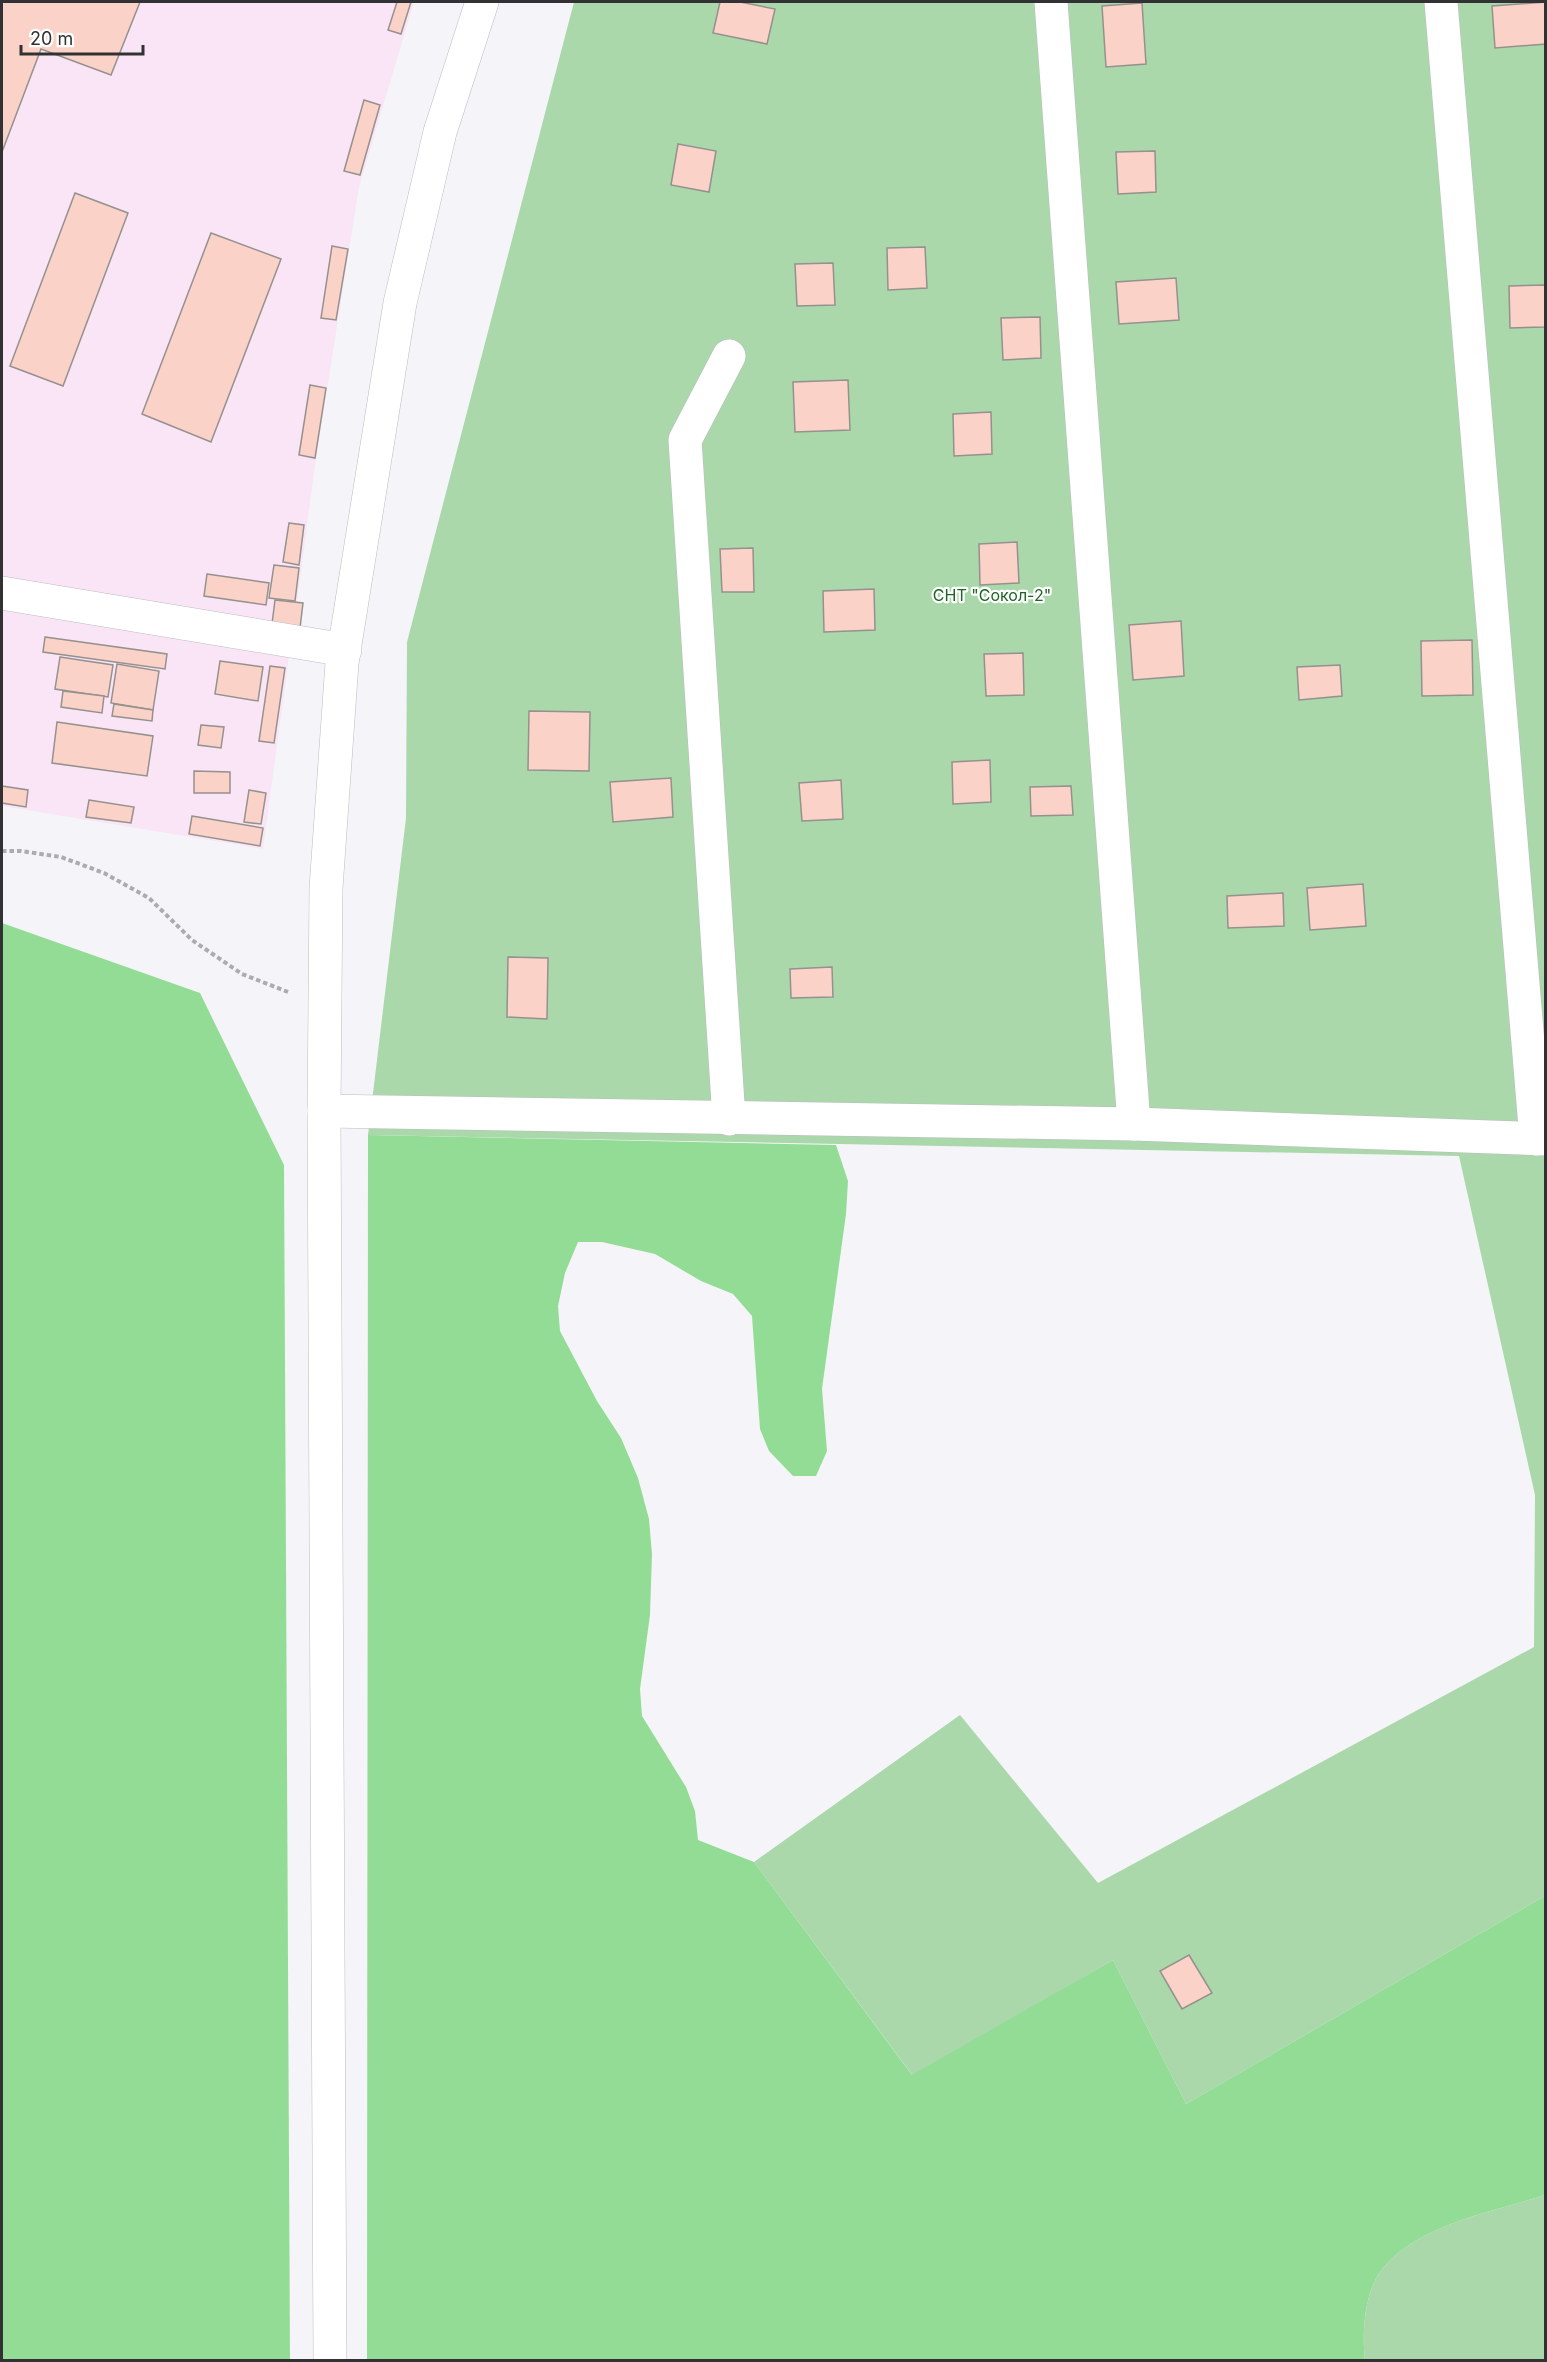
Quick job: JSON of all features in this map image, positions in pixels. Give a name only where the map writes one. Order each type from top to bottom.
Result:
[{"type":"street","points":[[330,2361],[324,1111],[326,888],[345,650],[400,303],[440,132],[482,2]]},
{"type":"street","points":[[1051,2],[1134,1124]]},
{"type":"street","points":[[324,1111],[1134,1124],[1541,1139],[1441,2]]},
{"type":"street","points":[[729,356],[685,440],[729,1119]]},
{"type":"street","points":[[2,594],[345,650]]},
{"type":"path","points":[[2,851],[21,851],[61,857],[104,873],[149,898],[192,940],[242,974],[325,1007]]},
{"type":"shaded area","points":[[2,2],[414,2],[359,187],[314,472],[297,602],[303,603],[300,628],[293,627],[263,849],[2,806]]},
{"type":"green space","name":"СНТ \"Сокол-2\"","points":[[574,2],[1545,2],[1545,1896],[1186,2104],[1113,1960],[913,2076],[754,1862],[960,1715],[1098,1883],[1534,1647],[1535,1495],[1459,1156],[368,1135],[406,818],[407,642]]},
{"type":"green space","points":[[2,923],[200,993],[284,1165],[290,2360],[2,2360]]},
{"type":"green space","points":[[368,1135],[836,1145],[848,1181],[846,1214],[822,1389],[827,1451],[816,1476],[793,1476],[769,1451],[760,1429],[752,1316],[733,1294],[701,1281],[655,1254],[602,1242],[578,1242],[565,1273],[558,1306],[560,1331],[597,1401],[621,1438],[638,1478],[649,1519],[652,1554],[650,1615],[640,1689],[642,1716],[686,1787],[695,1811],[698,1840],[754,1862],[912,2075],[1113,1960],[1186,2104],[1545,1896],[1545,2195],[1454,2223],[1410,2244],[1392,2258],[1373,2284],[1367,2305],[1364,2328],[1365,2360],[367,2360]]},
{"type":"green space","points":[[1545,2195],[1545,2360],[1365,2360],[1364,2328],[1367,2305],[1373,2284],[1392,2258],[1410,2244],[1454,2223]]},
{"type":"building","points":[[2,2],[140,2],[111,75],[41,49],[2,152]]},
{"type":"building","points":[[397,2],[411,2],[401,34],[388,30]]},
{"type":"building","points":[[720,2],[740,2],[775,9],[767,44],[713,33]]},
{"type":"building","points":[[1546,2],[1546,44],[1495,48],[1492,6]]},
{"type":"building","points":[[1142,3],[1146,64],[1106,67],[1102,6]]},
{"type":"building","points":[[364,100],[380,105],[360,175],[344,171]]},
{"type":"building","points":[[678,144],[716,151],[709,192],[671,185]]},
{"type":"building","points":[[1155,151],[1156,192],[1118,194],[1116,152]]},
{"type":"building","points":[[75,193],[128,213],[63,386],[10,366]]},
{"type":"building","points":[[211,233],[281,259],[211,442],[142,414]]},
{"type":"building","points":[[332,246],[348,249],[336,320],[321,318]]},
{"type":"building","points":[[925,247],[927,288],[888,290],[887,248]]},
{"type":"building","points":[[833,263],[835,305],[797,306],[795,264]]},
{"type":"building","points":[[1176,278],[1179,320],[1119,324],[1116,282]]},
{"type":"building","points":[[1546,285],[1546,327],[1510,328],[1509,286]]},
{"type":"building","points":[[1040,317],[1041,358],[1003,360],[1001,318]]},
{"type":"building","points":[[848,380],[850,430],[795,432],[793,382]]},
{"type":"building","points":[[310,385],[326,388],[315,458],[299,455]]},
{"type":"building","points":[[991,412],[992,454],[954,456],[953,414]]},
{"type":"building","points":[[289,523],[304,525],[299,565],[283,562]]},
{"type":"building","points":[[1017,542],[1019,583],[980,585],[979,544]]},
{"type":"building","points":[[753,548],[754,592],[722,592],[720,549]]},
{"type":"building","points":[[274,565],[299,568],[295,601],[269,598]]},
{"type":"building","points":[[207,574],[269,583],[266,605],[204,596]]},
{"type":"building","points":[[874,589],[875,630],[824,632],[823,591]]},
{"type":"building","points":[[275,600],[303,603],[300,628],[272,624]]},
{"type":"building","points":[[1181,621],[1184,676],[1133,680],[1129,625]]},
{"type":"building","points":[[45,637],[167,654],[165,669],[43,652]]},
{"type":"building","points":[[1472,640],[1473,695],[1422,696],[1421,641]]},
{"type":"building","points":[[1023,653],[1024,695],[986,696],[984,654]]},
{"type":"building","points":[[60,657],[113,665],[108,697],[55,689]]},
{"type":"building","points":[[220,661],[263,667],[258,701],[215,694]]},
{"type":"building","points":[[117,664],[159,671],[153,710],[111,703]]},
{"type":"building","points":[[1340,665],[1342,696],[1299,700],[1297,667]]},
{"type":"building","points":[[270,666],[285,668],[274,743],[259,741]]},
{"type":"building","points":[[63,691],[104,696],[102,713],[61,707]]},
{"type":"building","points":[[114,704],[153,710],[152,721],[112,716]]},
{"type":"building","points":[[529,711],[590,712],[589,771],[528,770]]},
{"type":"building","points":[[57,722],[153,736],[147,776],[52,763]]},
{"type":"building","points":[[201,725],[224,727],[221,748],[198,745]]},
{"type":"building","points":[[990,760],[991,802],[953,804],[952,762]]},
{"type":"building","points":[[194,771],[230,772],[230,793],[194,793]]},
{"type":"building","points":[[671,778],[673,817],[613,822],[610,782]]},
{"type":"building","points":[[841,780],[843,819],[802,821],[799,783]]},
{"type":"building","points":[[2,786],[28,790],[26,807],[2,803]]},
{"type":"building","points":[[1071,786],[1073,815],[1031,816],[1030,787]]},
{"type":"building","points":[[249,790],[266,793],[261,824],[244,822]]},
{"type":"building","points":[[89,800],[134,807],[131,823],[86,817]]},
{"type":"building","points":[[192,816],[263,828],[260,846],[189,834]]},
{"type":"building","points":[[1363,884],[1366,926],[1310,930],[1307,888]]},
{"type":"building","points":[[1283,893],[1284,926],[1228,928],[1227,896]]},
{"type":"building","points":[[508,957],[548,958],[547,1019],[507,1017]]},
{"type":"building","points":[[832,967],[833,997],[791,998],[790,969]]},
{"type":"building","points":[[1189,1955],[1212,1993],[1182,2009],[1160,1971]]}]
